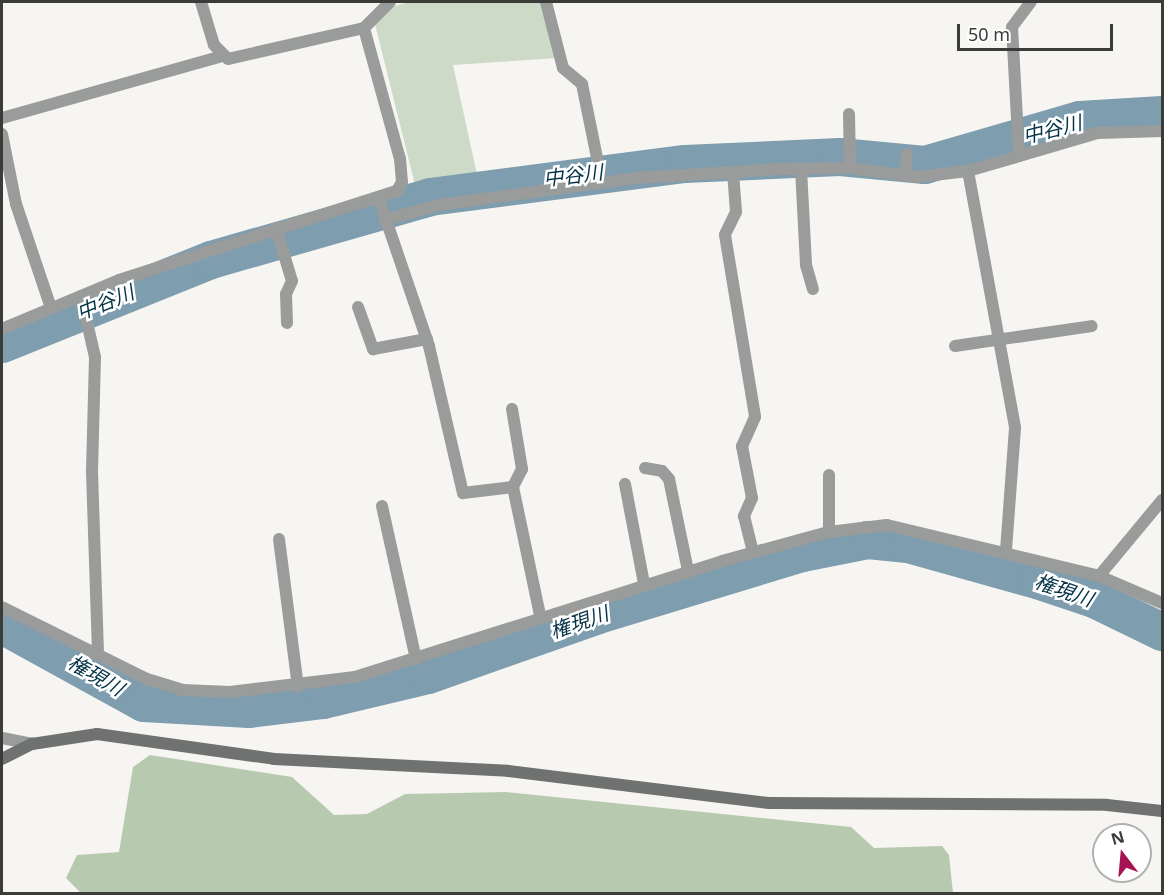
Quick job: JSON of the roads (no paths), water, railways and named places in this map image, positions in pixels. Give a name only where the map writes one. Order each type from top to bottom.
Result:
[{"type":"street","points":[[201,2],[222,56]]},
{"type":"street","points":[[2,118],[222,56],[238,59],[364,28],[390,2]]},
{"type":"street","points":[[546,2],[563,68],[582,84],[602,180]]},
{"type":"street","points":[[1019,152],[1015,127],[1012,27],[1031,2]]},
{"type":"street","points":[[2,330],[81,297],[277,230],[380,201],[397,191],[402,182],[400,159],[364,28]]},
{"type":"street","points":[[849,114],[850,168]]},
{"type":"street","points":[[384,219],[439,205],[602,180],[801,169],[968,171],[1019,152],[1098,133],[1162,131]]},
{"type":"street","points":[[2,134],[16,204],[51,308]]},
{"type":"street","points":[[905,172],[907,154]]},
{"type":"street","points":[[801,169],[806,265],[813,289]]},
{"type":"street","points":[[968,171],[1015,428],[1006,551]]},
{"type":"street","points":[[733,172],[736,212],[725,235],[755,417],[742,446],[752,498],[744,516],[753,552]]},
{"type":"street","points":[[380,201],[384,219],[427,339],[463,493],[513,487]]},
{"type":"street","points":[[277,230],[292,281],[286,294],[287,323]]},
{"type":"street","points":[[81,297],[87,313],[95,357],[92,472],[98,653]]},
{"type":"street","points":[[358,308],[373,349],[427,339]]},
{"type":"street","points":[[955,346],[997,338],[1092,326]]},
{"type":"street","points":[[512,409],[522,469],[513,487],[540,615]]},
{"type":"street","points":[[645,468],[663,471],[669,479],[687,571]]},
{"type":"street","points":[[829,475],[829,532]]},
{"type":"street","points":[[625,484],[644,584]]},
{"type":"street","points":[[1099,576],[1162,500]]},
{"type":"street","points":[[382,506],[416,659]]},
{"type":"street","points":[[2,607],[183,690],[298,687],[416,659],[540,615],[753,552],[829,532],[887,525],[1006,551],[1099,576],[1162,603]]},
{"type":"street","points":[[279,539],[298,687]]},
{"type":"street","points":[[2,759],[32,744],[97,734],[274,759],[508,771],[769,803],[1107,805],[1162,811]]},
{"type":"street","points":[[2,738],[32,744]]},
{"type":"waterway","name":"中谷川","points":[[2,344],[211,260],[430,197],[685,164],[840,157],[925,165],[1080,120],[1162,115]]},
{"type":"waterway","name":"権現川","points":[[2,625],[144,703],[249,709],[323,700],[428,675],[598,615],[802,553],[868,540],[908,544],[1037,580],[1094,599],[1162,632]]}]
